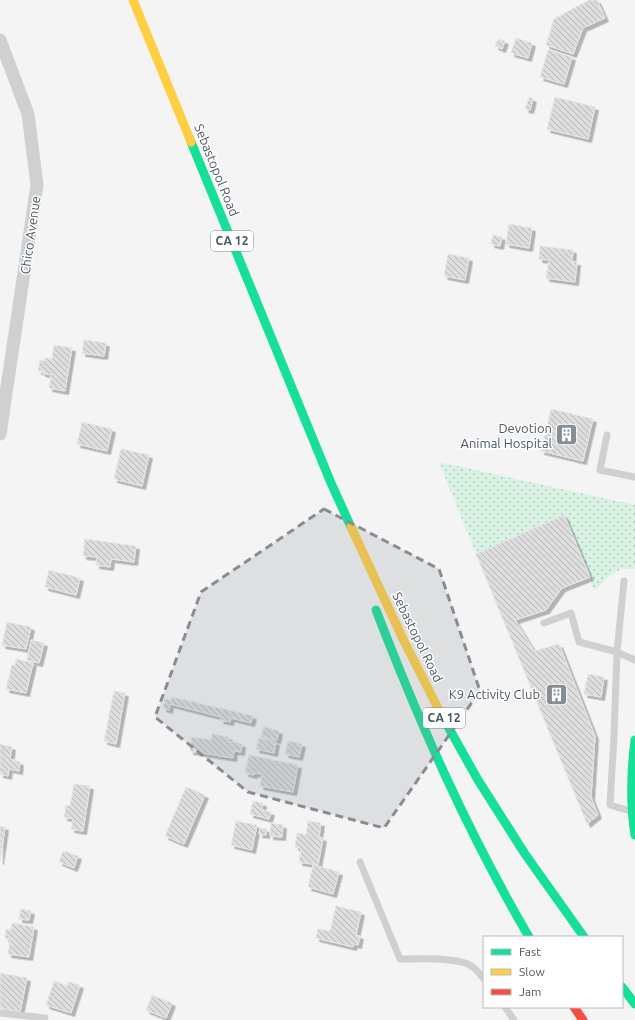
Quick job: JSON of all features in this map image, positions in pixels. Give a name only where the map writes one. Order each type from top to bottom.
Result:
[{"type":"main road","name":"Sebastopol Road","points":[[133,0],[331,483],[403,639],[440,712],[478,780],[525,854],[583,936]]},
{"type":"main road","name":"Sebastopol Road","points":[[331,483],[364,577]]},
{"type":"main road","name":"Sebastopol Road","points":[[372,598],[409,695],[446,780],[476,844],[499,887],[528,936]]},
{"type":"main road","points":[[635,740],[632,793],[632,812],[635,835]]},
{"type":"main road","points":[[623,988],[635,1004]]},
{"type":"main road","points":[[575,1008],[583,1020]]},
{"type":"street","name":"Chico Avenue","points":[[0,40],[28,114],[37,185],[0,434]]},
{"type":"lane","points":[[607,435],[600,470],[635,477]]},
{"type":"lane","points":[[624,581],[617,652],[610,805],[632,812]]},
{"type":"lane","points":[[544,623],[571,613],[579,642],[617,652],[635,660]]},
{"type":"lane","points":[[360,862],[400,959],[461,962],[473,967],[483,978]]},
{"type":"lane","points":[[506,1008],[514,1020]]},
{"type":"lane","points":[[0,1013],[45,1018]]},
{"type":"highlighted area","points":[[324,509],[439,569],[480,691],[384,828],[248,792],[155,717],[201,592]]},
{"type":"green space","points":[[439,462],[635,505],[635,569],[621,569],[609,576],[594,591],[590,577],[564,515],[476,554]]},
{"type":"building","points":[[589,0],[597,0],[605,18],[583,28],[573,54],[546,45],[554,19]]},
{"type":"building","points":[[516,38],[532,43],[528,58],[511,53]]},
{"type":"building","points":[[498,39],[505,41],[502,49],[495,46]]},
{"type":"building","points":[[548,50],[572,57],[564,84],[540,77]]},
{"type":"building","points":[[529,97],[533,99],[530,110],[525,109]]},
{"type":"building","points":[[555,97],[595,107],[588,139],[547,129]]},
{"type":"building","points":[[509,224],[532,228],[529,248],[506,244]]},
{"type":"building","points":[[493,235],[502,237],[500,246],[491,244]]},
{"type":"building","points":[[540,246],[573,250],[572,262],[577,262],[575,282],[546,278],[549,260],[539,259]]},
{"type":"building","points":[[448,254],[469,258],[465,280],[444,276]]},
{"type":"building","points":[[84,340],[106,343],[104,356],[82,353]]},
{"type":"building","points":[[54,345],[72,348],[65,391],[49,388],[51,375],[38,371],[40,360],[44,361],[45,358],[52,359]]},
{"type":"building","name":"Devotion Animal Hospital","points":[[551,409],[593,419],[583,461],[541,451]]},
{"type":"building","points":[[82,422],[112,429],[107,451],[77,444]]},
{"type":"building","points":[[121,449],[149,455],[142,486],[114,479]]},
{"type":"building","name":"K9 Activity Club","points":[[564,515],[590,577],[562,588],[546,610],[515,620],[534,651],[559,644],[595,736],[591,797],[598,815],[587,824],[476,554]]},
{"type":"building","points":[[85,539],[136,546],[134,562],[111,559],[110,567],[96,565],[97,557],[83,556]]},
{"type":"building","points":[[49,570],[80,578],[76,595],[45,587]]},
{"type":"building","points":[[7,622],[31,627],[26,649],[2,645]]},
{"type":"building","points":[[31,640],[44,643],[39,663],[27,660]]},
{"type":"building","points":[[16,659],[33,663],[26,693],[6,689],[12,665],[15,665]]},
{"type":"building","points":[[588,674],[604,677],[601,697],[584,694]]},
{"type":"building","points":[[114,691],[125,693],[116,744],[104,741]]},
{"type":"building","points":[[172,697],[253,716],[251,723],[231,718],[230,722],[220,720],[221,717],[170,704],[169,710],[163,708],[165,699],[171,700]]},
{"type":"building","points":[[264,727],[279,731],[277,740],[261,737]]},
{"type":"building","points":[[212,734],[229,737],[228,741],[242,744],[241,752],[234,751],[233,758],[190,751],[192,737],[211,740]]},
{"type":"building","points":[[259,738],[276,742],[274,753],[256,749]]},
{"type":"building","points":[[288,741],[302,744],[299,757],[285,754]]},
{"type":"building","points":[[0,744],[12,747],[10,759],[20,762],[19,771],[9,769],[8,776],[0,774]]},
{"type":"building","points":[[249,755],[298,765],[293,792],[260,786],[262,774],[254,773],[254,775],[245,773]]},
{"type":"building","points":[[74,784],[90,786],[83,831],[71,829],[73,819],[64,817],[66,805],[70,806]]},
{"type":"building","points":[[186,787],[205,795],[184,844],[165,836]]},
{"type":"building","points":[[253,801],[263,803],[262,810],[271,812],[269,819],[250,814]]},
{"type":"building","points":[[236,821],[257,825],[252,850],[231,845]]},
{"type":"building","points":[[308,821],[321,823],[319,837],[323,838],[318,865],[299,862],[301,848],[295,847],[297,833],[306,835]]},
{"type":"building","points":[[271,823],[283,825],[282,837],[270,836]]},
{"type":"building","points":[[0,826],[5,827],[0,861]]},
{"type":"building","points":[[260,828],[267,829],[266,835],[259,834]]},
{"type":"building","points":[[63,851],[78,856],[74,868],[59,862]]},
{"type":"building","points":[[313,865],[339,872],[333,894],[308,887]]},
{"type":"building","points":[[336,906],[361,912],[356,935],[360,936],[358,945],[354,944],[353,947],[316,938],[318,929],[330,931]]},
{"type":"building","points":[[21,909],[31,911],[29,920],[19,919]]},
{"type":"building","points":[[12,923],[34,927],[29,957],[8,954],[10,939],[5,938],[6,929],[11,930]]},
{"type":"building","points":[[0,973],[27,978],[20,1012],[0,1008]]},
{"type":"building","points":[[54,981],[67,986],[68,982],[80,985],[71,1013],[46,1005]]},
{"type":"building","points":[[152,995],[172,1003],[166,1018],[146,1010]]},
{"type":"traffic: fast","points":[[191,142],[331,483],[351,527]]},
{"type":"traffic: fast","points":[[376,610],[427,736],[485,857],[528,936]]},
{"type":"traffic: fast","points":[[441,714],[478,780],[525,854],[583,936]]},
{"type":"traffic: fast","points":[[635,740],[632,788],[632,811],[635,835]]},
{"type":"traffic: fast","points":[[623,988],[635,1004]]},
{"type":"traffic: slow","points":[[133,0],[191,142]]},
{"type":"traffic: slow","points":[[351,527],[403,639],[441,714]]},
{"type":"traffic: jam","points":[[575,1008],[583,1020]]},
{"type":"place","name":"Devotion Animal Hospital","points":[[567,435]]},
{"type":"place","name":"K9 Activity Club","points":[[556,694]]}]
